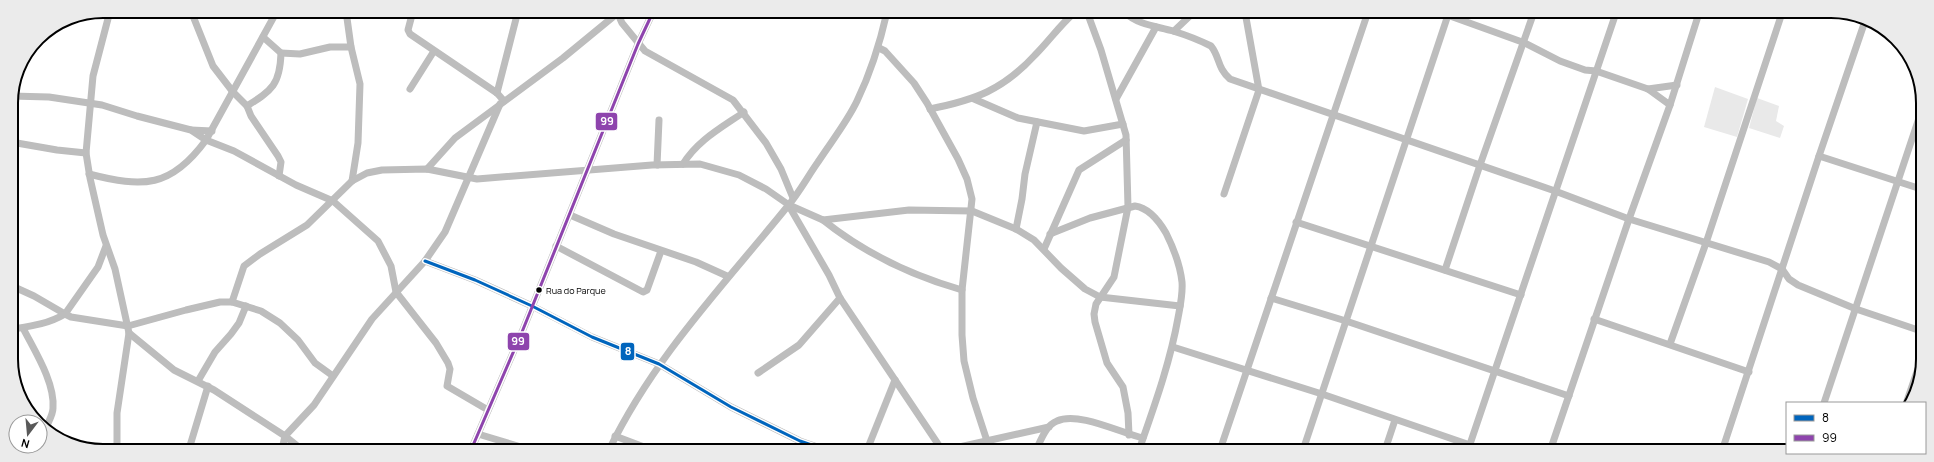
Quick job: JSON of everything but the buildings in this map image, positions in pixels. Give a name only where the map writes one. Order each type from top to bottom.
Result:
[{"type":"street","points":[[108,18],[93,76],[86,153],[89,174],[106,246],[119,284],[128,329],[116,413],[117,444]]},
{"type":"street","points":[[194,18],[213,66],[232,92],[246,106],[281,162],[279,176]]},
{"type":"street","points":[[89,174],[124,183],[137,184],[165,178],[175,172],[198,152],[206,140],[274,18]]},
{"type":"street","points":[[347,18],[351,47],[360,84],[358,143],[352,181]]},
{"type":"street","points":[[411,18],[408,30],[410,34],[496,93],[502,103]]},
{"type":"street","points":[[496,93],[515,18]]},
{"type":"street","points":[[427,169],[455,138],[563,58],[611,18]]},
{"type":"street","points":[[620,18],[622,23],[645,51],[733,100],[744,112],[766,143],[781,169],[793,198]]},
{"type":"street","points":[[474,444],[522,332],[638,44],[650,18]]},
{"type":"street","points":[[612,444],[659,364],[727,276],[788,205],[857,102],[878,48],[886,18]]},
{"type":"street","points":[[930,109],[974,99],[1004,82],[1020,70],[1069,18]]},
{"type":"street","points":[[1089,18],[1116,99],[1126,140],[1128,207],[1114,277],[1096,304],[1094,322],[1107,363],[1123,387],[1128,414],[1129,435]]},
{"type":"street","points":[[1132,18],[1156,27],[1174,31],[1211,46],[1223,73],[1230,79],[1555,191],[1629,219],[1769,262],[1782,269],[1789,279],[1798,285],[1856,309],[1916,329]]},
{"type":"street","points":[[1174,31],[1188,18]]},
{"type":"street","points":[[1224,194],[1259,90],[1246,18]]},
{"type":"street","points":[[1222,444],[1245,370],[1366,18]]},
{"type":"street","points":[[1305,444],[1448,18]]},
{"type":"street","points":[[1459,18],[1525,43],[1560,61],[1585,70],[1596,71],[1648,89],[1670,105]]},
{"type":"street","points":[[1445,270],[1480,165],[1525,43],[1532,18]]},
{"type":"street","points":[[1470,444],[1614,18]]},
{"type":"street","points":[[1552,444],[1594,319],[1677,86],[1697,18]]},
{"type":"street","points":[[1670,344],[1706,243],[1780,18]]},
{"type":"street","points":[[1724,444],[1819,156],[1864,25]]},
{"type":"street","points":[[1116,99],[1156,27]]},
{"type":"street","points":[[263,37],[281,53],[300,54],[330,47],[351,47]]},
{"type":"street","points":[[878,48],[885,51],[914,83],[968,179],[972,199],[972,210],[962,290],[962,335],[964,361],[973,398],[987,441]]},
{"type":"street","points":[[410,89],[434,50]]},
{"type":"street","points":[[246,106],[269,92],[275,84],[279,76],[281,53]]},
{"type":"street","points":[[1648,89],[1677,86]]},
{"type":"street","points":[[18,96],[49,97],[90,103],[191,130],[212,130]]},
{"type":"street","points":[[974,99],[1018,118],[1084,131],[1123,124]]},
{"type":"street","points":[[283,444],[285,436],[314,405],[372,319],[425,261],[445,232],[502,103]]},
{"type":"street","points":[[683,164],[690,152],[700,142],[744,112]]},
{"type":"street","points":[[657,165],[659,120]]},
{"type":"street","points":[[1016,229],[1025,174],[1037,122]]},
{"type":"street","points":[[1824,402],[1916,127]]},
{"type":"street","points":[[191,130],[206,140],[240,154],[279,176],[333,201],[378,241],[391,266],[396,292],[436,343],[448,363],[450,369],[447,386],[488,410]]},
{"type":"street","points":[[1044,249],[1078,170],[1126,140]]},
{"type":"street","points":[[18,143],[86,153]]},
{"type":"street","points":[[1819,156],[1916,188]]},
{"type":"street","points":[[232,302],[244,266],[260,254],[307,225],[352,181],[367,173],[382,170],[427,169],[469,178],[683,164],[700,164],[739,175],[766,189],[788,205],[823,220],[836,231],[884,259],[941,284],[962,290]]},
{"type":"street","points":[[788,205],[858,327],[883,359],[895,380],[938,444]]},
{"type":"street","points":[[1050,234],[1090,218],[1135,206],[1143,207],[1149,211],[1162,227],[1173,246],[1182,284],[1180,306],[1173,347],[1141,444]]},
{"type":"street","points":[[823,220],[910,210],[972,210],[1016,229],[1034,240],[1061,268],[1085,289],[1100,297],[1180,306]]},
{"type":"street","points":[[570,215],[614,234],[696,262],[727,276]]},
{"type":"street","points":[[1296,222],[1521,295]]},
{"type":"street","points":[[18,328],[54,320],[65,314],[98,266],[106,246]]},
{"type":"street","points":[[556,246],[642,292],[647,290],[662,251]]},
{"type":"street","points":[[425,261],[475,280],[532,306],[592,338],[659,364],[731,407],[809,444]]},
{"type":"street","points":[[18,289],[72,317],[128,329],[186,310],[220,302],[232,302],[269,315],[298,340],[315,363],[334,376]]},
{"type":"street","points":[[758,373],[799,345],[840,298]]},
{"type":"street","points":[[1270,298],[1346,321],[1569,396]]},
{"type":"street","points":[[198,381],[215,352],[239,323],[246,306]]},
{"type":"street","points":[[1594,319],[1749,372]]},
{"type":"street","points":[[23,328],[41,360],[51,393],[53,408],[48,422]]},
{"type":"street","points":[[128,329],[166,364],[208,386],[295,444]]},
{"type":"street","points":[[1173,347],[1322,394],[1458,444]]},
{"type":"street","points":[[868,444],[895,380]]},
{"type":"street","points":[[191,444],[208,386]]},
{"type":"street","points":[[1039,444],[1049,427],[1057,421],[1075,419],[1143,438]]},
{"type":"street","points":[[1387,444],[1395,420]]},
{"type":"street","points":[[973,444],[1049,427]]},
{"type":"street","points":[[478,434],[511,444]]},
{"type":"street","points":[[616,436],[637,444]]},
{"type":"shaded area","points":[[1715,87],[1748,99],[1737,137],[1704,127]]},
{"type":"shaded area","points":[[1757,98],[1779,106],[1776,121],[1784,126],[1780,138],[1749,128]]},
{"type":"transit line","name":"99","points":[[474,444],[522,332],[638,44],[650,18]]},
{"type":"transit line","name":"8","points":[[425,261],[475,280],[532,306],[592,337],[659,364],[731,407],[809,444]]},
{"type":"place","name":"Rua do Parque","points":[[539,290]]}]
